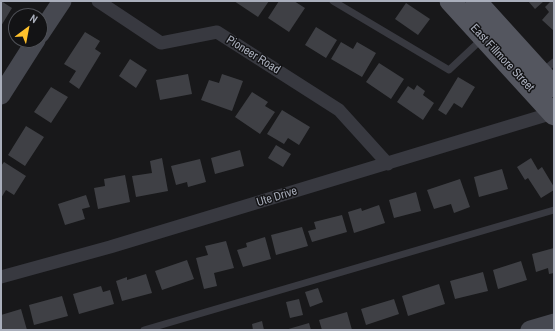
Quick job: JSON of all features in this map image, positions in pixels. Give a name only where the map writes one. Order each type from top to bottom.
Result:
[{"type":"main road","name":"East Fillmore Street","points":[[450,1],[553,114]]},
{"type":"main road","name":"East Fillmore Street","points":[[476,1],[550,74]]},
{"type":"street","points":[[48,22],[62,1]]},
{"type":"street","name":"Pioneer Road","points":[[98,1],[161,43],[217,32],[339,110],[388,164]]},
{"type":"street","points":[[1,95],[31,48]]},
{"type":"street","name":"Ute Drive","points":[[1,278],[118,245],[553,114]]},
{"type":"street","points":[[530,330],[554,323]]},
{"type":"lane","points":[[333,1],[450,70],[483,38]]},
{"type":"lane","points":[[144,330],[554,210]]},
{"type":"building","points":[[1,1],[12,8],[8,8],[8,15],[1,26]]},
{"type":"building","points":[[234,1],[269,1],[258,17]]},
{"type":"building","points":[[279,1],[294,1],[305,8],[289,32],[268,18]]},
{"type":"building","points":[[528,1],[544,1],[535,9]]},
{"type":"building","points":[[551,1],[554,1],[554,31],[542,20],[549,12],[545,7]]},
{"type":"building","points":[[406,3],[430,19],[418,35],[395,19]]},
{"type":"building","points":[[316,27],[337,40],[326,58],[305,45]]},
{"type":"building","points":[[85,32],[100,41],[95,49],[101,53],[79,89],[69,82],[76,71],[64,64]]},
{"type":"building","points":[[341,42],[353,49],[357,42],[376,53],[362,77],[331,59]]},
{"type":"building","points":[[130,59],[147,70],[136,88],[119,76]]},
{"type":"building","points":[[379,63],[404,79],[391,99],[366,82]]},
{"type":"building","points":[[188,74],[192,94],[160,100],[156,80]]},
{"type":"building","points":[[222,74],[243,81],[232,111],[201,100],[209,80],[219,83]]},
{"type":"building","points":[[458,77],[475,87],[462,108],[454,103],[446,115],[438,110]]},
{"type":"building","points":[[417,85],[425,91],[423,95],[434,103],[423,120],[397,102],[408,86],[414,90]]},
{"type":"building","points":[[51,87],[68,97],[51,123],[34,112]]},
{"type":"building","points":[[252,92],[268,102],[265,106],[275,112],[260,134],[235,117]]},
{"type":"building","points":[[282,110],[310,127],[299,145],[288,138],[284,144],[267,134]]},
{"type":"building","points":[[26,126],[44,137],[25,166],[8,155]]},
{"type":"building","points":[[276,145],[291,154],[283,167],[268,158]]},
{"type":"building","points":[[240,150],[244,166],[215,174],[211,158]]},
{"type":"building","points":[[162,158],[168,191],[136,197],[132,176],[152,173],[150,161]]},
{"type":"building","points":[[531,158],[538,170],[542,167],[554,187],[554,190],[541,198],[528,178],[525,180],[517,167]]},
{"type":"building","points":[[200,159],[206,182],[188,187],[187,182],[176,185],[171,166]]},
{"type":"building","points":[[4,162],[26,176],[14,195],[6,190],[1,198],[1,166]]},
{"type":"building","points":[[502,169],[508,189],[479,197],[474,177]]},
{"type":"building","points":[[125,175],[130,202],[98,209],[94,188],[105,186],[104,179]]},
{"type":"building","points":[[460,179],[470,207],[454,213],[451,204],[434,209],[427,190]]},
{"type":"building","points":[[416,192],[421,211],[394,218],[389,200]]},
{"type":"building","points":[[86,195],[90,207],[82,209],[85,219],[65,225],[58,204]]},
{"type":"building","points":[[379,205],[385,223],[354,233],[348,212],[361,208],[362,211]]},
{"type":"building","points":[[342,215],[347,232],[312,242],[308,231],[316,229],[314,222]]},
{"type":"building","points":[[302,227],[308,246],[276,255],[271,235]]},
{"type":"building","points":[[265,237],[271,259],[243,267],[237,250],[247,247],[246,243]]},
{"type":"building","points":[[226,241],[234,268],[214,273],[217,286],[204,289],[196,258],[208,255],[205,246]]},
{"type":"building","points":[[554,248],[554,273],[549,274],[548,268],[536,272],[532,254]]},
{"type":"building","points":[[187,260],[194,279],[162,290],[155,271]]},
{"type":"building","points":[[521,261],[527,280],[498,289],[493,270]]},
{"type":"building","points":[[483,272],[488,291],[455,299],[450,281]]},
{"type":"building","points":[[146,274],[152,293],[122,301],[116,281],[127,277],[127,280]]},
{"type":"building","points":[[439,284],[445,304],[408,316],[402,296]]},
{"type":"building","points":[[101,286],[103,292],[110,290],[114,304],[79,314],[73,294]]},
{"type":"building","points":[[318,288],[323,302],[310,307],[305,292]]},
{"type":"building","points":[[62,296],[68,316],[34,325],[29,305]]},
{"type":"building","points":[[299,299],[303,315],[290,318],[286,302]]},
{"type":"building","points":[[394,299],[399,314],[366,325],[361,309]]},
{"type":"building","points":[[21,309],[27,330],[1,330],[1,315]]},
{"type":"building","points":[[347,312],[352,330],[322,330],[319,320]]},
{"type":"building","points":[[262,321],[264,330],[253,330],[252,324]]},
{"type":"building","points":[[309,323],[311,330],[285,330]]}]
